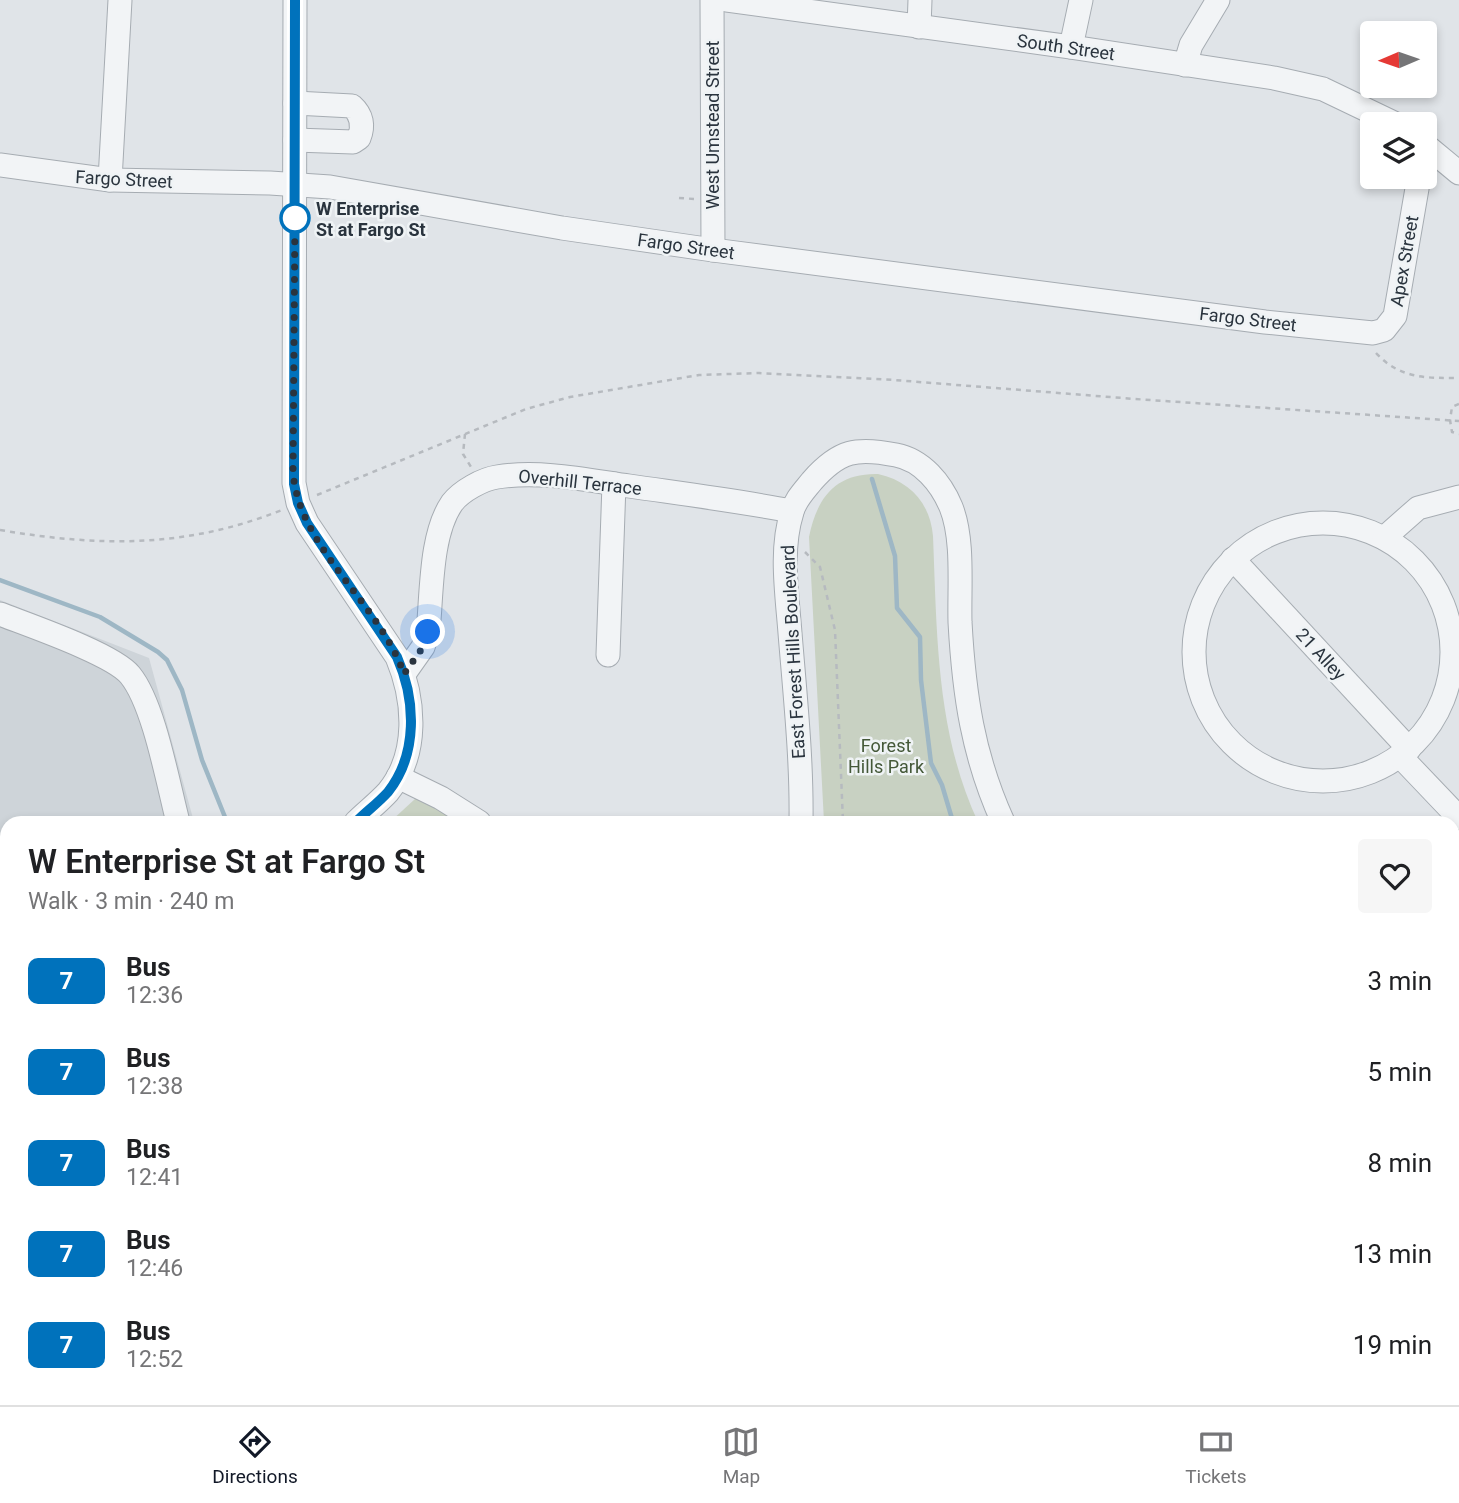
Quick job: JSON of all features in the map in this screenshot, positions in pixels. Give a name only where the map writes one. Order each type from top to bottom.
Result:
[{"type":"street","points":[[110,180],[120,0]]},
{"type":"street","points":[[295,0],[293,472],[296,494],[307,523],[382,631],[404,674],[410,708],[408,753],[398,776],[388,792],[362,816]]},
{"type":"street","name":"West Umstead Street","points":[[712,0],[713,250]]},
{"type":"street","name":"South Street","points":[[727,0],[1274,78],[1323,89],[1371,112]]},
{"type":"street","points":[[919,27],[920,0]]},
{"type":"street","points":[[1071,47],[1082,0]]},
{"type":"street","points":[[1185,65],[1191,45],[1218,0]]},
{"type":"street","points":[[295,103],[352,106],[358,111],[362,125],[359,138],[353,142],[295,140]]},
{"type":"street","points":[[1437,155],[1459,173]]},
{"type":"street","name":"Fargo Street","points":[[0,166],[110,180],[330,187],[562,228],[713,250],[1265,322],[1373,333]]},
{"type":"street","name":"Apex Street","points":[[1373,333],[1384,330],[1395,316],[1417,189]]},
{"type":"street","points":[[790,520],[797,500],[832,460],[859,450],[904,456],[928,472],[938,484],[951,506],[958,537],[962,667],[968,713],[984,777],[1000,816]]},
{"type":"street","name":"Overhill Terrace","points":[[404,674],[423,647],[428,632],[440,529],[454,500],[465,491],[493,477],[517,474],[614,484],[790,520]]},
{"type":"street","points":[[608,655],[614,484]]},
{"type":"street","points":[[1384,538],[1418,508],[1459,497]]},
{"type":"street","name":"East Forest Hills Boulevard","points":[[790,520],[786,588],[801,816]]},
{"type":"street","points":[[1332,523],[1350,526],[1384,538],[1418,565],[1435,589],[1446,616],[1451,645],[1450,674],[1442,702],[1428,727],[1404,752],[1383,767],[1347,779],[1308,781],[1280,774],[1254,762],[1225,736],[1213,720],[1201,694],[1194,646],[1197,626],[1210,590],[1233,559],[1263,538],[1279,531],[1305,524],[1332,523]]},
{"type":"street","name":"21 Alley","points":[[1233,559],[1457,816]]},
{"type":"street","points":[[0,614],[96,653],[115,662],[130,674],[148,708],[176,816]]},
{"type":"street","points":[[398,776],[470,816]]},
{"type":"path","points":[[1373,333],[1373,350],[1384,362],[1418,378],[1459,378]]},
{"type":"path","points":[[311,497],[526,409],[570,397],[699,375],[758,373],[894,380],[1459,421]]},
{"type":"path","points":[[1459,404],[1452,407],[1450,420],[1452,432],[1459,434]]},
{"type":"path","points":[[465,434],[463,454],[473,469],[465,491]]},
{"type":"path","points":[[0,530],[57,540],[147,542],[220,529],[285,508]]},
{"type":"path","points":[[790,520],[800,547],[820,567],[835,630],[843,816]]},
{"type":"shaded area","points":[[0,600],[149,658],[192,816],[0,816]]},
{"type":"green space","name":"Forest Hills Park","points":[[878,474],[900,482],[916,495],[928,513],[933,536],[938,645],[946,718],[964,788],[976,816],[824,816],[809,537],[817,511],[830,490],[850,478]]},
{"type":"green space","points":[[415,799],[425,800],[450,816],[397,816]]},
{"type":"waterway","points":[[872,479],[895,556],[897,608],[920,637],[921,680],[931,763],[942,785],[951,816]]},
{"type":"waterway","points":[[0,580],[100,617],[167,660],[182,690],[202,760],[225,816]]},
{"type":"bus line","name":"7","points":[[295,0],[294,484],[298,503],[307,523],[397,657],[404,674],[410,708],[410,737],[403,766],[388,792],[363,816]]},
{"type":"place","name":"W Enterprise St at Fargo St","points":[[295,218]]},
{"type":"route","points":[[295,218],[295,211],[293,472],[298,503],[307,523],[382,631],[404,674],[423,647],[428,632]]}]
